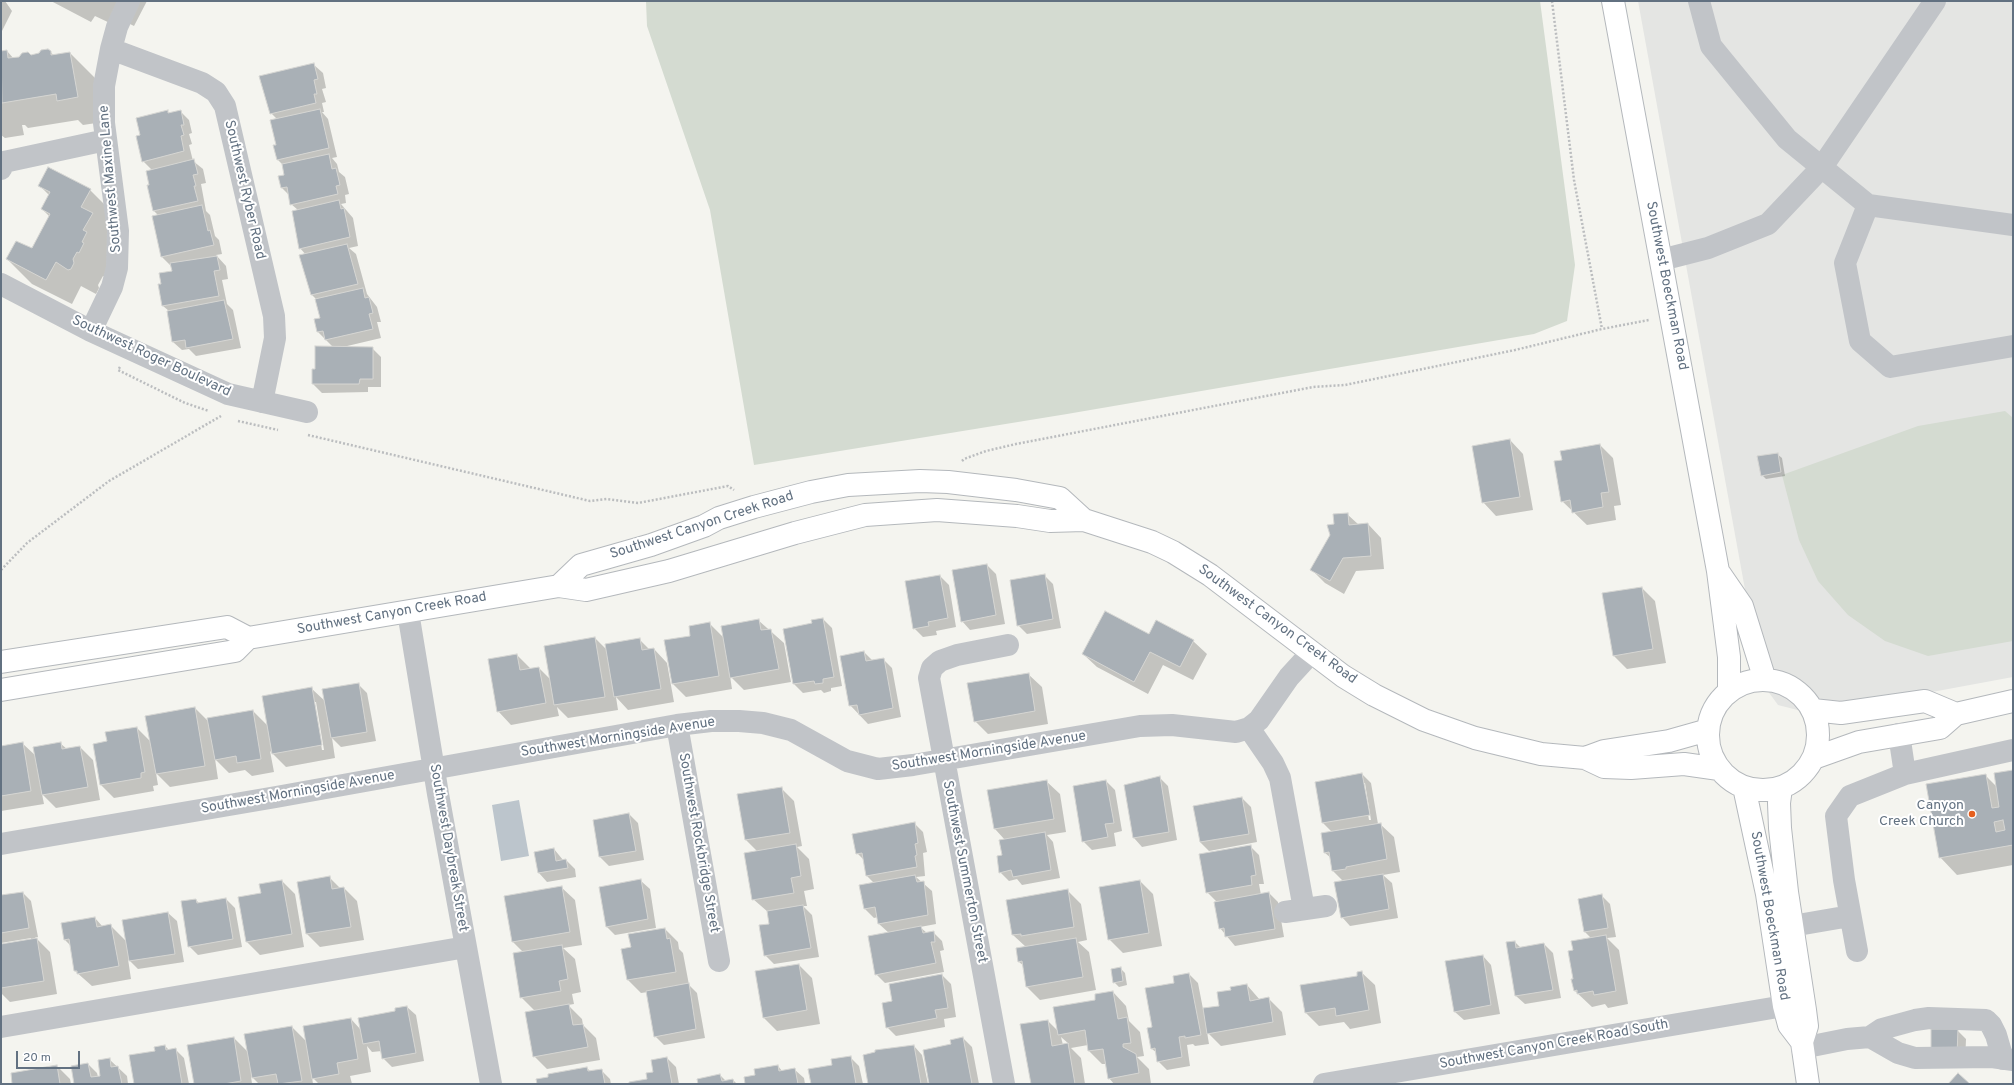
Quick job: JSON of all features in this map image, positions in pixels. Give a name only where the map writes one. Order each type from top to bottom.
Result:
[{"type":"main road","name":"Southwest Boeckman Road","points":[[1613,1],[1718,571],[1729,657],[1729,692]]},
{"type":"main road","name":"Southwest Canyon Creek Road","points":[[559,586],[582,565],[651,545],[704,526],[719,518],[754,507],[811,492],[848,485],[887,482],[948,482],[1016,490],[1060,498],[1084,520]]},
{"type":"main road","name":"Southwest Canyon Creek Road","points":[[248,638],[559,586],[586,590],[669,571],[795,533],[865,515],[937,510],[1017,516],[1050,522],[1084,520],[1152,542],[1173,552],[1228,588],[1252,608],[1343,676],[1368,691],[1424,720],[1475,738],[1541,754],[1585,758],[1604,767],[1631,768],[1684,764],[1719,769]]},
{"type":"main road","name":"Southwest Boeckman Road","points":[[1718,571],[1742,606],[1766,680]]},
{"type":"main road","points":[[1,662],[227,627],[248,638],[235,651],[1,690]]},
{"type":"main road","points":[[1766,680],[1784,684],[1801,694],[1813,710],[1819,742],[1814,758],[1801,777],[1781,788],[1758,791],[1736,784],[1719,769],[1712,757],[1708,744],[1708,730],[1715,708],[1729,692],[1746,682],[1766,680]]},
{"type":"main road","points":[[1813,710],[1841,713],[1925,701],[1956,714]]},
{"type":"main road","points":[[1814,758],[1859,742],[1940,728],[1956,714],[2013,701]]},
{"type":"main road","name":"Southwest Canyon Creek Road","points":[[1585,758],[1604,752],[1669,741],[1708,730]]},
{"type":"main road","name":"Southwest Boeckman Road","points":[[1744,787],[1767,894],[1784,1006],[1789,1025],[1802,1045]]},
{"type":"main road","name":"Southwest Boeckman Road","points":[[1781,788],[1779,803],[1780,828],[1792,926],[1807,1026],[1802,1045],[1808,1084]]},
{"type":"street","name":"Southwest Maxine Lane","points":[[91,332],[112,286],[117,268],[118,231],[104,123],[104,86],[110,49],[117,27],[129,1]]},
{"type":"street","points":[[1699,1],[1711,46],[1787,139],[1868,205],[2013,226]]},
{"type":"street","points":[[1661,260],[1708,248],[1768,224],[1822,167],[1935,1]]},
{"type":"street","name":"Southwest Ryber Road","points":[[110,49],[202,82],[216,92],[225,106],[274,316],[275,338],[262,402]]},
{"type":"street","points":[[1,169],[4,162],[106,140]]},
{"type":"street","points":[[1868,205],[1845,263],[1860,341],[1890,367],[2013,346]]},
{"type":"street","name":"Southwest Roger Boulevard","points":[[1,284],[91,332],[228,394],[307,412]]},
{"type":"street","name":"Southwest Daybreak Street","points":[[408,612],[434,769],[491,1084]]},
{"type":"street","name":"Southwest Summerton Street","points":[[1004,1084],[928,678],[932,668],[940,661],[957,655],[1008,645]]},
{"type":"street","points":[[1311,653],[1289,677],[1260,720],[1249,728],[1273,763],[1280,778],[1298,878],[1294,910],[1326,906]]},
{"type":"street","name":"Southwest Morningside Avenue","points":[[1,844],[434,769],[677,725],[718,721],[763,723],[791,730],[847,761],[878,769],[892,769],[1140,726],[1172,725],[1223,732],[1236,732],[1249,728]]},
{"type":"street","name":"Southwest Rockbridge Street","points":[[677,725],[719,961]]},
{"type":"street","points":[[1899,734],[1905,774]]},
{"type":"street","points":[[1857,951],[1844,880],[1836,816],[1850,796],[1905,774],[2013,750]]},
{"type":"street","points":[[1792,926],[1850,916]]},
{"type":"street","points":[[1,1027],[466,948]]},
{"type":"street","name":"Southwest Canyon Creek Road South","points":[[1324,1084],[1784,1006]]},
{"type":"street","points":[[1802,1045],[1870,1037],[1882,1028],[1929,1018],[1986,1020],[1991,1024],[2008,1060]]},
{"type":"street","points":[[1870,1037],[1898,1053],[1915,1058],[1992,1057],[2008,1060]]},
{"type":"path","points":[[1552,1],[1574,180],[1602,328]]},
{"type":"path","points":[[948,482],[964,459],[986,451],[1313,387],[1345,384],[1515,350],[1602,328],[1672,315]]},
{"type":"path","points":[[1,570],[26,543],[109,481],[221,416],[227,417]]},
{"type":"path","points":[[233,419],[282,430]]},
{"type":"path","points":[[302,434],[330,438],[590,501],[607,500],[638,503],[728,486],[754,507]]},
{"type":"shaded area","points":[[646,1],[1540,1],[1575,265],[1567,321],[1534,334],[1067,414],[754,465],[710,210],[647,26]]},
{"type":"shaded area","points":[[1638,1],[2013,1],[2013,677],[1813,714],[1778,705],[1762,683]]},
{"type":"shaded area","points":[[2005,411],[2013,418],[2013,641],[1928,656],[1885,641],[1848,615],[1818,581],[1799,540],[1782,475],[1918,426]]},
{"type":"shaded area","points":[[519,800],[529,856],[501,861],[492,805]]},
{"type":"building","points":[[48,49],[51,51],[51,55],[70,52],[78,97],[57,101],[56,94],[2,103],[1,51],[7,50],[8,58],[19,57],[22,53],[28,52],[31,55],[39,53],[41,50]]},
{"type":"building","points":[[314,63],[318,79],[314,80],[317,94],[314,94],[316,103],[270,114],[259,76]]},
{"type":"building","points":[[320,109],[329,148],[277,160],[273,145],[276,145],[270,120]]},
{"type":"building","points":[[168,110],[168,113],[181,110],[184,125],[181,125],[184,135],[181,136],[184,151],[142,162],[136,136],[140,135],[136,118]]},
{"type":"building","points":[[329,154],[332,169],[336,168],[340,185],[336,186],[338,194],[290,205],[287,187],[281,188],[278,176],[284,175],[282,164]]},
{"type":"building","points":[[194,159],[198,174],[193,175],[196,186],[194,186],[198,201],[153,211],[147,185],[149,185],[146,171]]},
{"type":"building","points":[[48,167],[91,189],[81,207],[93,213],[83,230],[87,232],[82,242],[84,243],[79,253],[77,252],[73,259],[74,263],[71,269],[68,270],[56,262],[46,280],[6,259],[16,241],[32,248],[50,214],[41,209],[50,192],[38,186]]},
{"type":"building","points":[[339,200],[341,209],[344,208],[350,237],[299,249],[292,211]]},
{"type":"building","points":[[202,205],[208,231],[210,230],[214,245],[161,257],[152,216]]},
{"type":"building","points":[[347,244],[358,284],[311,295],[299,255]]},
{"type":"building","points":[[217,256],[220,270],[214,271],[219,296],[162,306],[158,284],[161,284],[159,273],[172,271],[170,263]]},
{"type":"building","points":[[363,288],[365,298],[369,297],[373,313],[369,314],[373,329],[325,340],[323,331],[317,332],[314,319],[320,318],[315,299]]},
{"type":"building","points":[[224,300],[233,339],[186,348],[185,340],[172,342],[167,311]]},
{"type":"building","points":[[315,346],[373,347],[373,379],[360,379],[359,384],[312,384],[312,369],[315,369]]},
{"type":"building","points":[[1510,439],[1520,497],[1482,503],[1472,446]]},
{"type":"building","points":[[1600,444],[1609,492],[1601,493],[1603,507],[1572,513],[1570,500],[1561,502],[1554,461],[1562,460],[1560,451]]},
{"type":"building","points":[[1778,453],[1781,472],[1761,476],[1757,456]]},
{"type":"building","points":[[1348,513],[1349,525],[1368,523],[1371,556],[1343,558],[1330,581],[1310,570],[1330,535],[1327,525],[1334,524],[1333,514]]},
{"type":"building","points":[[987,564],[996,615],[961,622],[952,570]]},
{"type":"building","points":[[1045,574],[1053,619],[1017,626],[1010,580]]},
{"type":"building","points":[[940,575],[948,618],[928,622],[929,626],[913,629],[905,581]]},
{"type":"building","points":[[1642,587],[1653,649],[1613,656],[1602,593]]},
{"type":"building","points":[[1105,611],[1149,634],[1156,620],[1194,640],[1180,667],[1150,652],[1134,682],[1082,654]]},
{"type":"building","points":[[823,618],[834,677],[823,679],[823,683],[815,684],[814,681],[793,684],[783,629],[812,623],[811,620]]},
{"type":"building","points":[[759,619],[761,630],[771,629],[779,669],[730,678],[721,626]]},
{"type":"building","points":[[710,622],[719,676],[672,684],[664,640],[690,636],[689,626]]},
{"type":"building","points":[[595,637],[605,697],[554,705],[544,646]]},
{"type":"building","points":[[640,638],[642,650],[654,648],[661,689],[614,697],[605,644]]},
{"type":"building","points":[[864,651],[866,661],[884,658],[893,708],[859,715],[857,705],[849,706],[840,656]]},
{"type":"building","points":[[517,654],[520,670],[539,667],[546,703],[497,712],[488,659]]},
{"type":"building","points":[[1029,673],[1035,711],[974,722],[967,683]]},
{"type":"building","points":[[359,683],[367,732],[331,738],[322,689]]},
{"type":"building","points":[[312,687],[322,745],[272,754],[262,696]]},
{"type":"building","points":[[195,707],[205,766],[156,774],[145,716]]},
{"type":"building","points":[[253,710],[261,759],[237,763],[236,756],[215,760],[207,718]]},
{"type":"building","points":[[137,727],[145,772],[141,773],[141,778],[100,785],[93,744],[107,741],[105,732]]},
{"type":"building","points":[[23,742],[31,791],[1,796],[1,746]]},
{"type":"building","points":[[61,742],[62,749],[80,746],[88,787],[42,795],[33,747]]},
{"type":"building","name":"Canyon Creek Church","points":[[2013,770],[2013,845],[1939,858],[1926,784],[1986,774],[1992,808],[1999,807],[1994,773]],"holes":[[[2003,820],[2005,830],[1996,832],[1994,822]]]},
{"type":"building","points":[[1362,773],[1370,815],[1322,823],[1315,782]]},
{"type":"building","points":[[1160,776],[1169,832],[1133,838],[1124,785]]},
{"type":"building","points":[[1047,780],[1054,819],[994,829],[987,790]]},
{"type":"building","points":[[1106,780],[1114,823],[1105,824],[1108,837],[1082,842],[1073,786]]},
{"type":"building","points":[[782,787],[790,833],[745,840],[737,794]]},
{"type":"building","points":[[1242,797],[1249,834],[1200,842],[1193,806]]},
{"type":"building","points":[[629,813],[636,851],[599,857],[593,820]]},
{"type":"building","points":[[915,822],[918,843],[915,844],[917,867],[866,876],[862,853],[856,854],[852,834]]},
{"type":"building","points":[[1381,823],[1387,859],[1332,871],[1329,852],[1324,853],[1321,833]]},
{"type":"building","points":[[1045,832],[1051,870],[1013,877],[1011,870],[999,873],[997,856],[1002,855],[999,840]]},
{"type":"building","points":[[796,844],[801,876],[791,878],[794,893],[752,900],[744,853]]},
{"type":"building","points":[[1251,845],[1256,875],[1251,876],[1252,885],[1206,893],[1199,854]]},
{"type":"building","points":[[554,848],[556,861],[566,859],[568,868],[538,873],[534,852]]},
{"type":"building","points":[[1383,874],[1389,909],[1341,918],[1334,882]]},
{"type":"building","points":[[915,875],[917,882],[924,881],[928,915],[878,924],[875,907],[864,909],[859,885]]},
{"type":"building","points":[[330,876],[332,889],[344,887],[351,927],[306,934],[297,882]]},
{"type":"building","points":[[641,879],[648,919],[606,927],[599,887]]},
{"type":"building","points":[[282,880],[292,934],[246,942],[238,897],[261,893],[259,884]]},
{"type":"building","points":[[1140,880],[1149,933],[1108,940],[1099,887]]},
{"type":"building","points":[[562,886],[570,932],[512,942],[504,896]]},
{"type":"building","points":[[1068,889],[1074,927],[1021,936],[1021,934],[1012,935],[1006,900]]},
{"type":"building","points":[[23,892],[29,928],[1,933],[1,895]]},
{"type":"building","points":[[1269,892],[1275,929],[1225,937],[1224,928],[1219,929],[1214,902]]},
{"type":"building","points":[[1602,894],[1608,928],[1584,932],[1578,899]]},
{"type":"building","points":[[226,898],[233,939],[188,947],[181,901],[196,899],[197,903]]},
{"type":"building","points":[[803,905],[811,948],[764,956],[759,925],[769,924],[767,911]]},
{"type":"building","points":[[168,912],[175,954],[129,961],[122,920]]},
{"type":"building","points":[[95,917],[97,927],[111,924],[119,966],[77,974],[77,971],[74,971],[69,939],[64,940],[61,923]]},
{"type":"building","points":[[921,926],[923,933],[934,931],[935,942],[931,942],[936,963],[875,975],[868,936]]},
{"type":"building","points":[[665,928],[667,939],[670,938],[676,972],[627,980],[621,949],[631,947],[628,934]]},
{"type":"building","points":[[1606,935],[1616,991],[1594,995],[1593,991],[1577,994],[1577,990],[1574,991],[1571,979],[1573,979],[1568,951],[1573,950],[1571,941]]},
{"type":"building","points":[[37,938],[44,981],[1,988],[1,944]]},
{"type":"building","points":[[1076,938],[1083,977],[1026,987],[1022,961],[1018,962],[1016,948]]},
{"type":"building","points":[[1515,941],[1516,948],[1544,943],[1553,990],[1515,996],[1506,942]]},
{"type":"building","points":[[562,945],[568,979],[559,981],[561,991],[520,998],[513,953]]},
{"type":"building","points":[[1483,955],[1491,1005],[1454,1012],[1445,961]]},
{"type":"building","points":[[799,964],[807,1010],[763,1018],[755,971]]},
{"type":"building","points":[[1121,967],[1123,981],[1113,983],[1111,969]]},
{"type":"building","points":[[1362,971],[1369,1010],[1336,1016],[1335,1008],[1305,1013],[1300,985],[1357,976],[1357,972]]},
{"type":"building","points":[[1189,973],[1201,1035],[1185,1038],[1185,1036],[1179,1037],[1182,1057],[1157,1062],[1155,1048],[1151,1049],[1147,1028],[1152,1027],[1145,988],[1174,983],[1173,976]]},
{"type":"building","points":[[942,974],[948,1008],[935,1010],[937,1018],[886,1028],[882,1003],[892,1001],[889,984]]},
{"type":"building","points":[[689,983],[696,1029],[654,1037],[646,991]]},
{"type":"building","points":[[1247,984],[1250,1001],[1269,997],[1273,1022],[1207,1034],[1203,1008],[1219,1006],[1217,992],[1231,990],[1230,987]]},
{"type":"building","points":[[1113,991],[1118,1019],[1127,1017],[1131,1043],[1123,1044],[1123,1047],[1136,1054],[1139,1073],[1108,1079],[1103,1049],[1088,1051],[1085,1030],[1058,1035],[1053,1007],[1095,1000],[1095,994]]},
{"type":"building","points":[[569,1004],[573,1025],[583,1024],[588,1047],[533,1057],[525,1012]]},
{"type":"building","points":[[407,1006],[416,1053],[382,1059],[379,1041],[363,1044],[358,1018],[395,1011],[395,1008]]},
{"type":"building","points":[[351,1018],[358,1059],[337,1063],[339,1074],[312,1079],[303,1026]]},
{"type":"building","points":[[1048,1020],[1052,1046],[1068,1043],[1075,1084],[1031,1084],[1020,1024]]},
{"type":"building","points":[[292,1026],[302,1081],[278,1084],[276,1074],[252,1078],[244,1034]]},
{"type":"building","points":[[1931,1029],[1958,1029],[1957,1055],[1931,1055]]},
{"type":"building","points":[[234,1037],[241,1081],[224,1084],[194,1084],[187,1045]]},
{"type":"building","points":[[963,1037],[972,1084],[929,1084],[923,1050],[951,1044],[950,1040]]},
{"type":"building","points":[[165,1045],[166,1050],[176,1048],[182,1084],[134,1084],[129,1055],[155,1051],[154,1047]]},
{"type":"building","points":[[914,1045],[921,1084],[868,1084],[863,1055],[875,1052],[875,1050]]},
{"type":"building","points":[[851,1056],[856,1084],[811,1084],[808,1069],[832,1065],[831,1059]]},
{"type":"building","points":[[667,1057],[672,1084],[629,1084],[629,1082],[647,1079],[646,1073],[653,1072],[651,1060]]},
{"type":"building","points":[[110,1058],[111,1067],[118,1066],[122,1084],[74,1084],[71,1066],[88,1063],[91,1077],[100,1076],[98,1060]]},
{"type":"building","points":[[57,1065],[60,1084],[12,1084],[11,1073]]},
{"type":"building","points":[[778,1065],[779,1071],[795,1068],[798,1084],[745,1084],[744,1077],[755,1075],[754,1069]]},
{"type":"building","points":[[587,1067],[588,1071],[602,1069],[605,1084],[537,1084],[536,1079],[548,1077],[548,1074]]},
{"type":"building","points":[[1958,1073],[1970,1084],[1948,1084]]},
{"type":"building","points":[[720,1074],[722,1081],[733,1079],[734,1084],[698,1084],[697,1079]]},
{"type":"place","name":"Canyon Creek Church","points":[[1972,814]]}]
